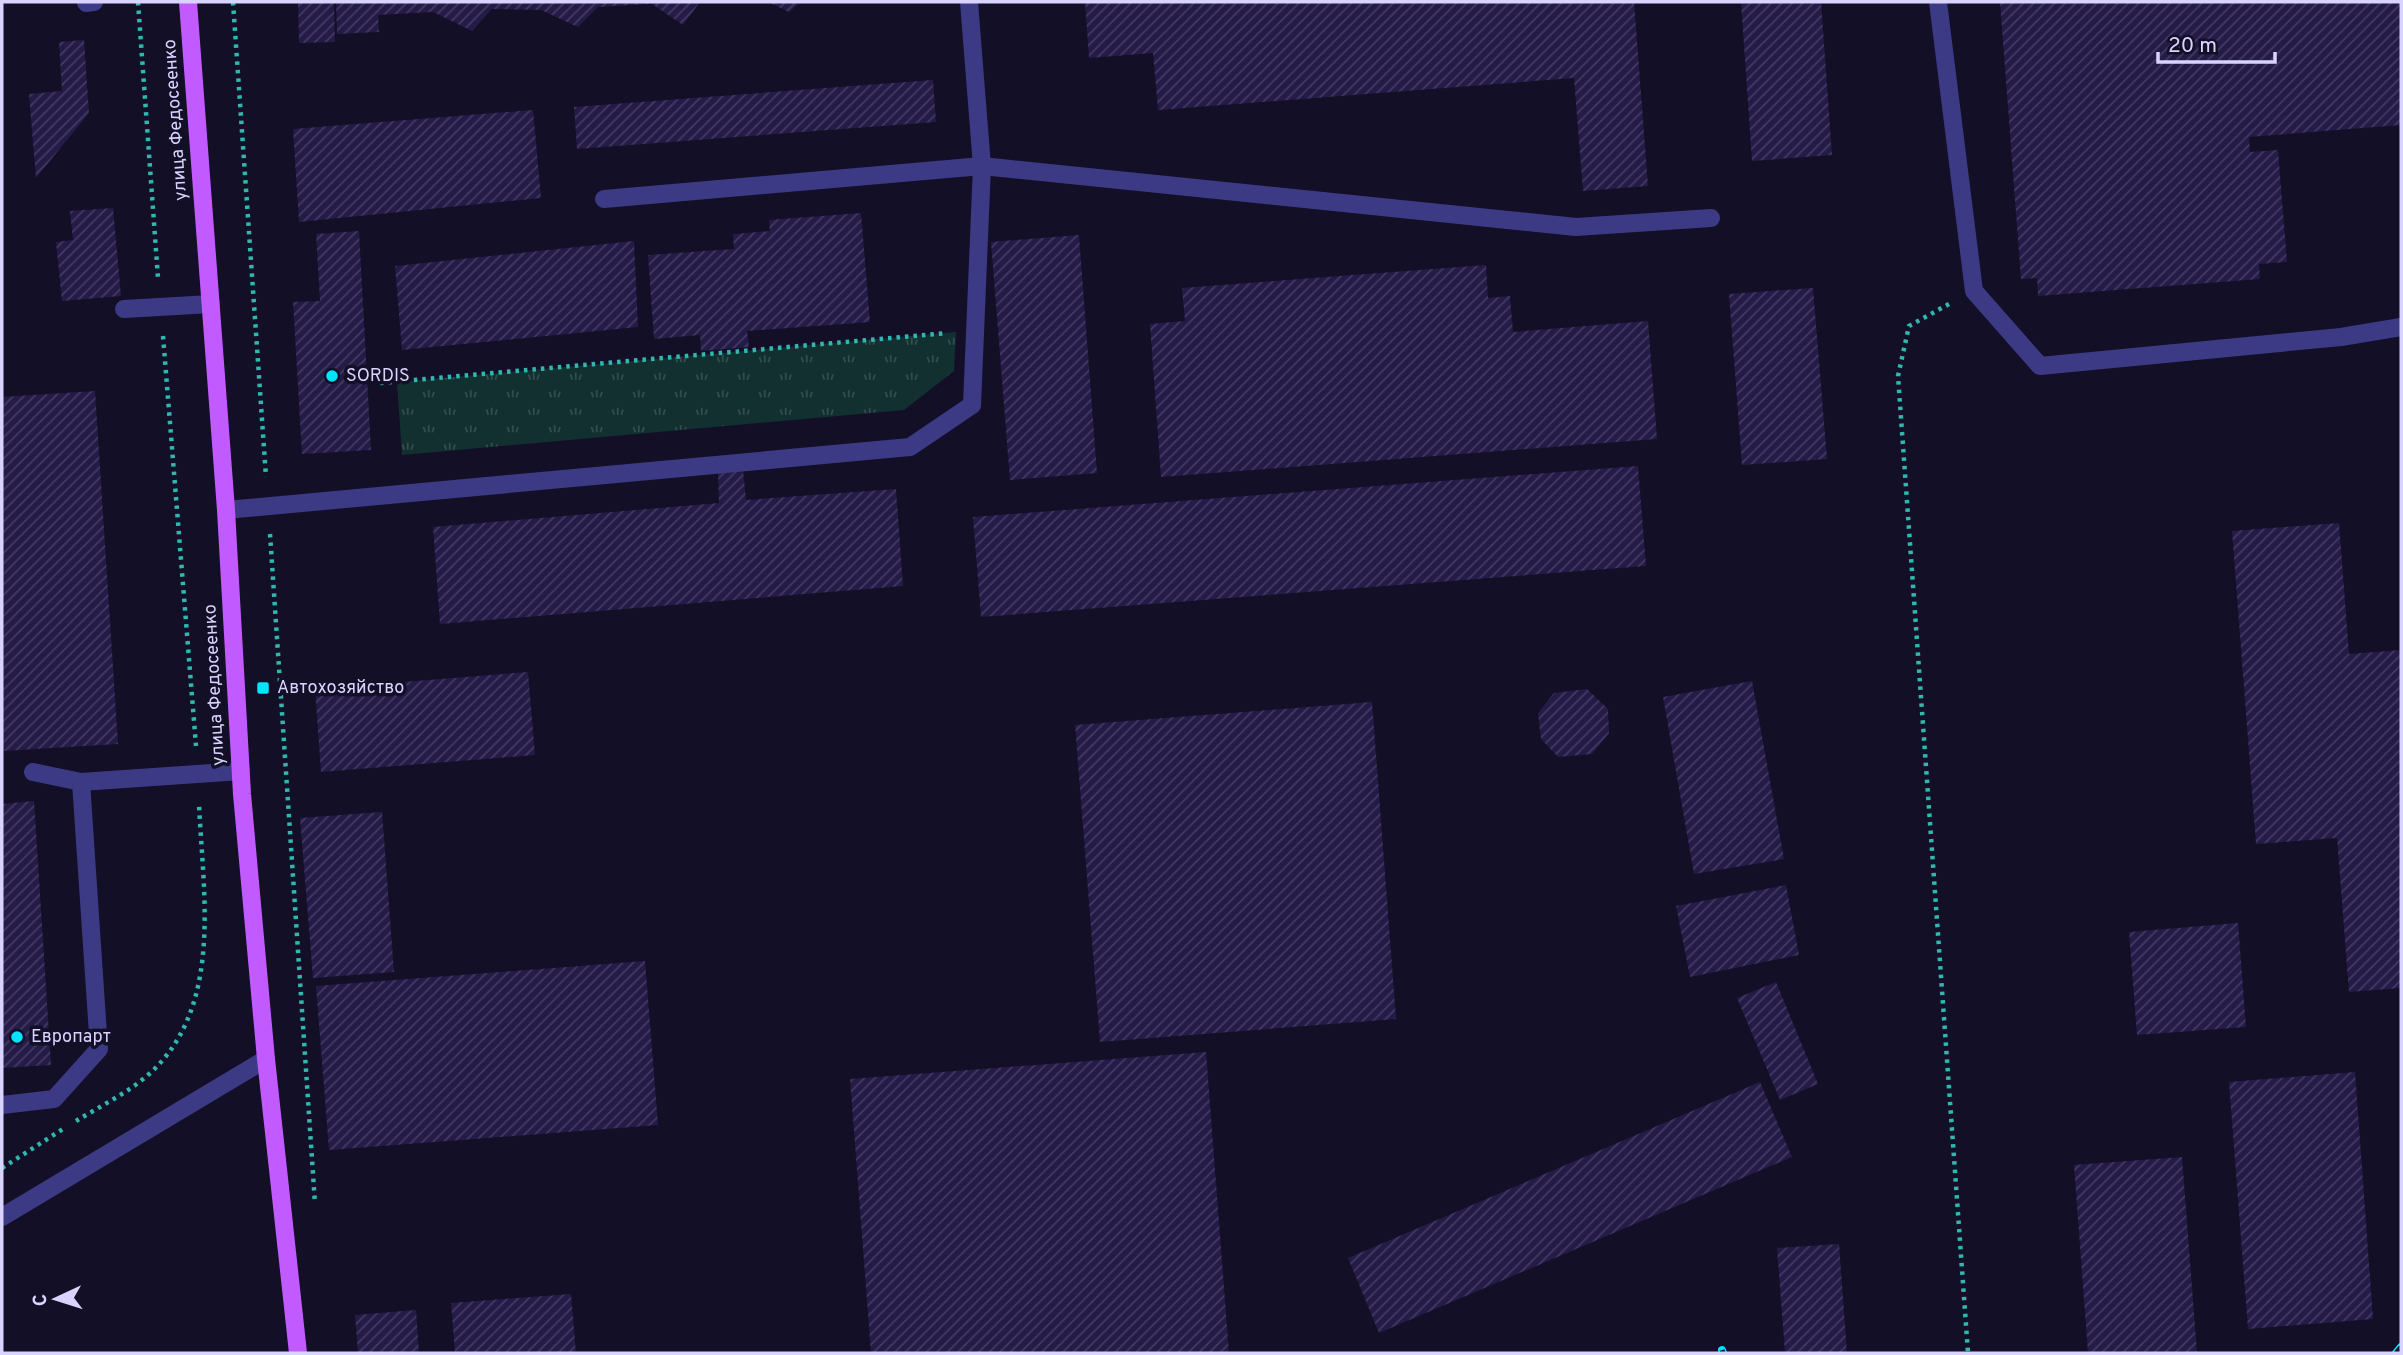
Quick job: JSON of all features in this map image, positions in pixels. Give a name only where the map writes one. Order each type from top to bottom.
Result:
[{"type":"main road","name":"улица Федосеенко","points":[[188,2],[226,510],[241,771],[266,1059],[298,1353]]},
{"type":"street","points":[[226,510],[910,446],[972,405],[982,166],[969,2]]},
{"type":"street","points":[[1938,2],[1974,290],[2040,366],[2315,340],[2401,327]]},
{"type":"street","points":[[604,199],[982,166],[1576,227],[1711,218]]},
{"type":"street","points":[[124,309],[211,304]]},
{"type":"street","points":[[33,772],[81,782],[241,771]]},
{"type":"street","points":[[2,1104],[54,1099],[99,1049],[81,782]]},
{"type":"street","points":[[2,1217],[266,1059]]},
{"type":"path","points":[[2,1168],[148,1076],[177,1044],[198,993],[205,935],[198,774],[138,2]]},
{"type":"path","points":[[233,2],[315,1204]]},
{"type":"path","points":[[1968,1353],[1898,376],[1909,326],[1974,290]]},
{"type":"path","points":[[380,383],[976,330]]},
{"type":"green space","points":[[956,332],[954,371],[904,410],[402,455],[397,382]]},
{"type":"building","points":[[298,2],[334,2],[335,42],[299,43]]},
{"type":"building","points":[[336,2],[649,4],[598,7],[578,27],[541,10],[492,9],[472,31],[433,12],[378,15],[379,32],[337,34]]},
{"type":"building","points":[[649,2],[700,2],[683,25]]},
{"type":"building","points":[[768,2],[801,2],[789,12]]},
{"type":"building","points":[[1085,2],[1634,2],[1648,186],[1583,191],[1574,78],[1158,110],[1153,53],[1089,58]]},
{"type":"building","points":[[1741,2],[1821,2],[1832,155],[1752,161]]},
{"type":"building","points":[[2000,2],[2401,2],[2401,125],[2249,137],[2250,152],[2278,150],[2287,262],[2259,264],[2260,279],[2038,296],[2037,278],[2021,279]]},
{"type":"building","points":[[84,40],[89,113],[36,178],[29,94],[62,91],[59,42]]},
{"type":"building","points":[[933,80],[936,122],[577,149],[574,107]]},
{"type":"building","points":[[533,110],[541,198],[299,222],[293,129]]},
{"type":"building","points":[[113,208],[121,296],[62,301],[56,242],[73,240],[70,211]]},
{"type":"building","points":[[861,213],[870,322],[747,331],[749,347],[701,351],[700,335],[654,339],[648,255],[734,249],[733,234],[770,231],[769,220]]},
{"type":"building","name":"SORDIS","points":[[359,231],[371,450],[302,454],[293,302],[320,301],[316,234]]},
{"type":"building","points":[[1079,235],[1097,473],[1010,480],[991,242]]},
{"type":"building","points":[[634,241],[638,327],[402,350],[395,266]]},
{"type":"building","points":[[1486,265],[1488,298],[1510,296],[1513,332],[1648,321],[1657,439],[1161,477],[1150,324],[1185,321],[1182,288]]},
{"type":"building","points":[[1813,288],[1827,459],[1742,465],[1729,294]]},
{"type":"building","points":[[95,391],[118,744],[2,751],[2,397]]},
{"type":"building","points":[[1638,466],[1646,566],[981,617],[973,517]]},
{"type":"building","points":[[743,470],[746,500],[896,489],[903,586],[440,624],[433,527],[719,503],[718,473]]},
{"type":"building","points":[[2339,523],[2349,654],[2401,650],[2401,988],[2349,992],[2337,838],[2256,844],[2232,531]]},
{"type":"building","points":[[528,672],[535,755],[321,772],[315,689]]},
{"type":"building","points":[[1752,681],[1784,859],[1694,874],[1663,697]]},
{"type":"building","points":[[1587,689],[1608,709],[1609,733],[1592,754],[1558,757],[1541,739],[1538,713],[1554,693]]},
{"type":"building","points":[[1372,702],[1396,1019],[1100,1042],[1075,725]]},
{"type":"building","points":[[34,801],[51,1065],[2,1068],[2,804]]},
{"type":"building","points":[[382,812],[394,972],[313,978],[300,818]]},
{"type":"building","points":[[1786,885],[1799,955],[1690,977],[1676,906]]},
{"type":"building","points":[[2238,923],[2246,1027],[2137,1035],[2129,932]]},
{"type":"building","points":[[645,961],[658,1125],[329,1150],[316,986]]},
{"type":"building","points":[[1776,982],[1818,1084],[1780,1100],[1737,998]]},
{"type":"building","points":[[1206,1052],[1229,1353],[871,1353],[850,1079]]},
{"type":"building","points":[[2355,1072],[2373,1319],[2248,1329],[2229,1082]]},
{"type":"building","points":[[1760,1082],[1792,1157],[1379,1333],[1348,1258]]},
{"type":"building","points":[[2182,1157],[2197,1353],[2088,1353],[2074,1165]]},
{"type":"building","points":[[1839,1244],[1847,1353],[1785,1353],[1777,1248]]},
{"type":"building","points":[[571,1294],[576,1353],[455,1353],[451,1303]]},
{"type":"building","points":[[416,1310],[419,1353],[358,1353],[355,1315]]},
{"type":"railway","points":[[2396,1353],[2401,1347]]},
{"type":"place","name":"SORDIS","points":[[332,376]]},
{"type":"place","name":"Автохозяйство","points":[[263,688]]},
{"type":"place","name":"Европарт","points":[[17,1037]]}]
